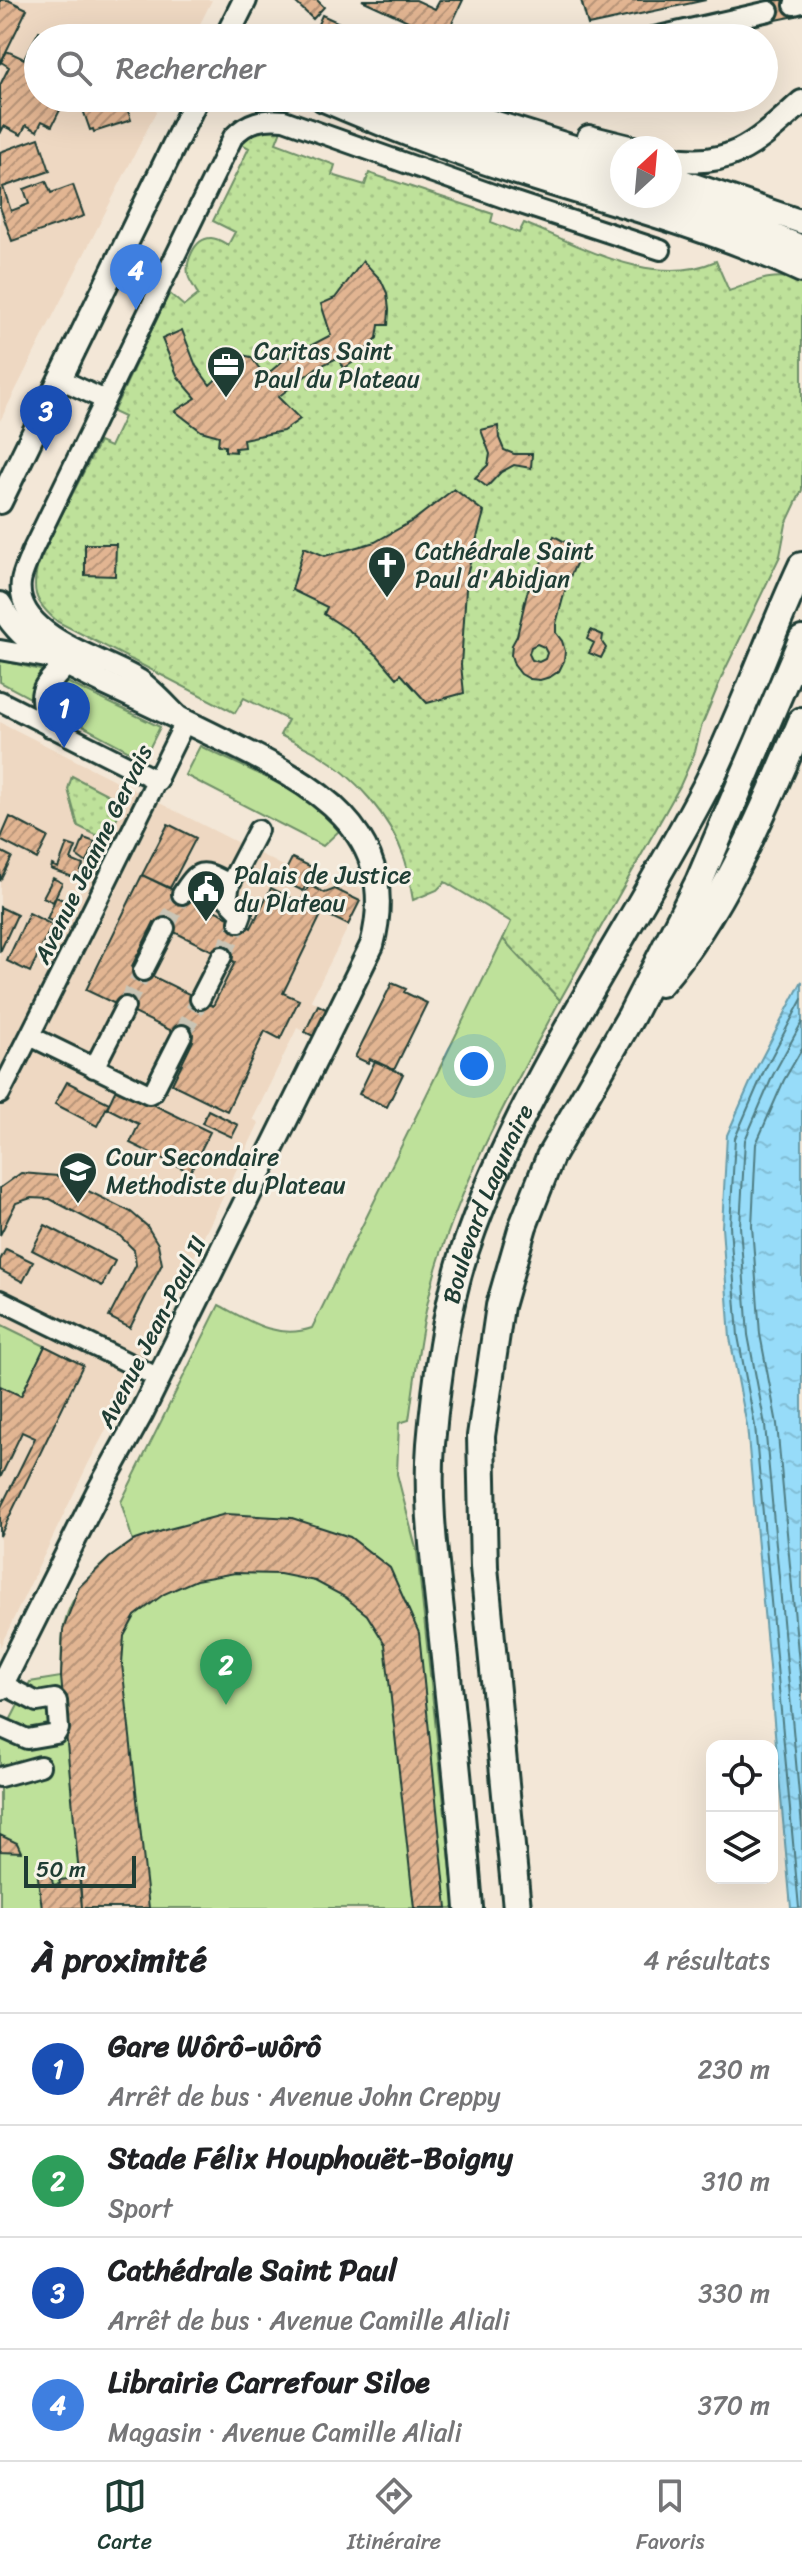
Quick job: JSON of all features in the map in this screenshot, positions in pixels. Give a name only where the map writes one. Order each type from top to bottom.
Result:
[{"type":"highway","points":[[360,112],[461,152],[700,226],[802,269]]},
{"type":"highway","name":"Boulevard Lagunaire","points":[[469,1908],[431,1523],[431,1446],[449,1314],[463,1258],[505,1150],[567,1032],[708,782],[797,576],[802,555]]},
{"type":"highway","name":"Boulevard Lagunaire","points":[[517,1908],[484,1567],[481,1436],[500,1306],[523,1226],[550,1157],[631,1016],[699,882],[802,640]]},
{"type":"highway","points":[[631,1016],[679,961],[728,881],[802,721]]},
{"type":"main road","points":[[236,24],[245,0]]},
{"type":"main road","points":[[682,160],[713,160],[736,154],[756,142],[802,102]]},
{"type":"main road","points":[[1,502],[190,112]]},
{"type":"main road","points":[[391,112],[610,179]]},
{"type":"main road","points":[[492,112],[610,157]]},
{"type":"main road","points":[[498,112],[610,142]]},
{"type":"main road","points":[[682,181],[802,222]]},
{"type":"main road","points":[[682,202],[802,247]]},
{"type":"main road","name":"Avenue Jean-Paul II","points":[[0,604],[19,632],[60,662],[309,786],[329,802],[359,836],[375,875],[379,900],[379,919],[372,945],[159,1378],[1,1686]]},
{"type":"main road","points":[[50,725],[42,704],[42,693],[60,662]]},
{"type":"street","points":[[712,24],[769,11]]},
{"type":"street","points":[[185,722],[139,680],[77,649],[38,625],[23,605],[21,583],[31,553],[105,400],[233,137],[242,128],[269,118],[284,120],[661,250]]},
{"type":"street","points":[[60,379],[105,400]]},
{"type":"street","name":"Avenue Jean-Paul II","points":[[0,650],[60,662]]},
{"type":"street","points":[[0,701],[158,781]]},
{"type":"street","name":"Avenue Jeanne Gervais","points":[[0,1094],[185,722]]},
{"type":"street","points":[[239,922],[242,914],[227,899],[230,884],[258,830]]},
{"type":"street","points":[[182,894],[194,875],[200,872],[207,872],[230,884]]},
{"type":"street","points":[[143,971],[165,928]]},
{"type":"street","points":[[200,999],[222,956]]},
{"type":"street","points":[[94,1068],[125,1007]]},
{"type":"street","points":[[30,1036],[149,1094],[153,1092],[182,1035]]},
{"type":"street","points":[[0,1300],[159,1378]]},
{"type":"street","points":[[0,1727],[31,1739],[56,1734],[59,1729],[55,1699],[37,1702],[1,1686]]},
{"type":"street","points":[[0,1777],[40,1766]]},
{"type":"shaded area","points":[[0,0],[212,0],[200,24],[24,24],[24,112],[156,112],[0,421]]},
{"type":"shaded area","points":[[0,722],[319,884],[337,877],[361,888],[362,900],[311,1000],[328,1010],[315,1037],[297,1028],[253,1119],[259,1123],[0,1647]]},
{"type":"green space","points":[[272,127],[281,130],[276,143],[335,165],[332,175],[365,185],[369,173],[493,214],[491,222],[519,233],[524,223],[594,253],[643,267],[668,270],[692,268],[716,261],[729,291],[773,278],[802,281],[802,490],[786,524],[780,556],[723,674],[680,786],[560,1000],[503,939],[511,922],[445,882],[437,890],[413,900],[404,857],[390,827],[370,799],[332,763],[280,735],[288,720],[244,698],[235,713],[58,622],[43,608],[36,595],[39,559],[99,442],[110,447],[124,417],[113,412],[169,293],[184,306],[198,295],[188,272],[195,247],[211,238],[228,245],[235,232],[213,221],[249,148],[238,142],[252,130]]},
{"type":"green space","points":[[0,660],[44,671],[160,727],[144,759],[0,682]]},
{"type":"green space","points":[[200,746],[293,792],[340,830],[323,846],[185,775]]},
{"type":"green space","points":[[72,776],[124,803],[106,840],[78,826],[68,789]]},
{"type":"green space","points":[[503,939],[560,1000],[495,1124],[453,1220],[430,1294],[409,1420],[399,1423],[397,1474],[417,1552],[455,1908],[0,1908],[0,1740],[30,1682],[61,1677],[66,1618],[79,1591],[98,1569],[133,1541],[121,1502],[219,1305],[275,1330],[287,1332],[312,1328]]},
{"type":"green space","points":[[0,1324],[45,1346],[21,1396],[0,1386]]},
{"type":"water","points":[[802,981],[802,1908],[791,1908],[747,1426],[730,1338],[722,1227],[727,1135],[757,1067]]},
{"type":"building","points":[[0,0],[8,0],[27,9],[0,64]]},
{"type":"building","points":[[293,0],[317,0],[324,7],[313,19]]},
{"type":"building","points":[[362,0],[416,0],[435,9],[440,0],[463,0],[452,24],[414,24]]},
{"type":"building","points":[[581,0],[706,0],[593,24],[588,24]]},
{"type":"building","points":[[767,0],[793,0],[796,16],[771,21]]},
{"type":"building","points":[[322,15],[342,24],[318,24]]},
{"type":"building","points":[[7,51],[24,59],[24,112],[59,112],[52,126],[42,121],[37,131],[26,125],[21,135],[4,126],[0,134],[0,85],[9,67],[1,62]]},
{"type":"building","points":[[84,112],[128,112],[131,120],[94,132],[90,130]]},
{"type":"building","points":[[39,138],[50,171],[3,187],[11,211],[29,204],[24,189],[46,181],[51,193],[73,185],[84,216],[12,241],[0,207],[0,152]]},
{"type":"building","points":[[363,261],[381,280],[387,293],[388,325],[379,325],[377,338],[343,369],[339,357],[316,368],[278,397],[300,419],[283,431],[243,439],[244,447],[235,448],[236,452],[225,451],[225,446],[218,445],[219,436],[201,431],[175,411],[196,398],[178,377],[162,339],[182,330],[196,366],[210,385],[242,355],[251,357],[265,376],[285,359],[331,335],[321,304],[335,298]]},
{"type":"building","points":[[498,426],[504,450],[514,454],[532,454],[531,468],[514,465],[501,472],[487,487],[475,478],[488,465],[490,454],[481,430]]},
{"type":"building","name":"Cathédrale Saint Paul d'Abidjan","points":[[454,489],[484,512],[467,574],[461,665],[464,693],[427,703],[401,674],[397,678],[350,631],[324,614],[327,607],[292,590],[304,547],[325,556],[375,542],[414,520]]},
{"type":"building","points":[[554,536],[582,551],[567,583],[556,624],[556,633],[565,651],[564,661],[559,671],[540,680],[521,674],[511,655],[527,593]],"holes":[[[537,644],[544,647],[547,653],[545,659],[539,662],[532,660],[529,654],[531,647]]]},
{"type":"building","points":[[85,544],[116,544],[115,576],[85,575]]},
{"type":"building","points":[[591,630],[603,635],[602,642],[606,648],[601,658],[589,653],[594,643],[587,639]]},
{"type":"building","points":[[10,817],[48,837],[37,859],[0,840]]},
{"type":"building","points":[[168,824],[196,838],[170,888],[142,875]]},
{"type":"building","points":[[84,838],[95,842],[87,863],[77,856]]},
{"type":"building","points":[[67,844],[76,847],[71,860],[83,865],[78,879],[51,869],[52,865],[58,868]]},
{"type":"building","points":[[0,851],[12,857],[0,881]]},
{"type":"building","points":[[292,858],[314,868],[303,891],[281,880]]},
{"type":"building","points":[[142,875],[251,928],[271,888],[322,913],[283,993],[299,1000],[280,1039],[265,1031],[227,1111],[172,1084],[193,1041],[86,990]],"holes":[[[154,922],[235,962],[213,1006],[132,966]]]},
{"type":"building","points":[[53,878],[62,883],[53,902],[43,897]]},
{"type":"building","points":[[309,885],[325,893],[335,889],[360,901],[348,925],[301,902]]},
{"type":"building","points":[[56,897],[66,901],[56,923],[47,919]]},
{"type":"building","points":[[0,907],[17,915],[0,952]]},
{"type":"building","points":[[29,913],[52,925],[30,972],[7,961]]},
{"type":"building","points":[[392,983],[427,1003],[394,1070],[370,1059],[368,1063],[355,1057]]},
{"type":"building","points":[[318,1005],[328,1010],[315,1037],[305,1032]]},
{"type":"building","points":[[375,1061],[403,1074],[387,1107],[359,1094]]},
{"type":"building","points":[[67,1082],[109,1103],[97,1126],[55,1104]]},
{"type":"building","points":[[117,1087],[210,1132],[190,1172],[130,1143],[139,1124],[107,1108]]},
{"type":"building","points":[[208,1110],[238,1125],[232,1137],[202,1123]]},
{"type":"building","points":[[21,1173],[58,1176],[131,1212],[147,1226],[158,1244],[162,1264],[130,1328],[109,1317],[136,1265],[134,1250],[120,1236],[50,1199],[31,1198],[16,1203],[0,1235],[0,1188]]},
{"type":"building","points":[[45,1225],[115,1261],[102,1286],[32,1250]]},
{"type":"building","points":[[6,1249],[33,1262],[23,1282],[0,1270],[0,1260]]},
{"type":"building","points":[[45,1346],[83,1365],[0,1536],[0,1509],[35,1438],[22,1432],[0,1478],[0,1386],[21,1396]]},
{"type":"building","points":[[226,1514],[292,1518],[350,1537],[390,1568],[419,1633],[447,1908],[414,1908],[385,1644],[367,1615],[345,1597],[315,1581],[280,1574],[235,1573],[196,1580],[164,1594],[135,1616],[124,1636],[122,1664],[149,1908],[82,1908],[61,1677],[63,1630],[79,1587],[109,1558],[133,1541]]},
{"type":"building","points":[[0,1835],[17,1843],[21,1852],[0,1851]]},
{"type":"building","points":[[50,1868],[53,1885],[60,1884],[59,1880],[80,1878],[82,1908],[42,1908],[37,1870]]},
{"type":"tunnel","points":[[165,928],[182,894]]},
{"type":"tunnel","points":[[222,956],[239,922]]},
{"type":"tunnel","points":[[125,1007],[143,971]]},
{"type":"tunnel","points":[[182,1035],[200,999]]},
{"type":"place","name":"Librairie Carrefour Siloe","points":[[136,310]]},
{"type":"place","name":"Caritas Saint Paul du Plateau","points":[[226,399]]},
{"type":"place","name":"Cathédrale Saint Paul","points":[[46,451]]},
{"type":"place","name":"Cathédrale Saint Paul d'Abidjan","points":[[387,599]]},
{"type":"place","name":"Gare Wôrô-wôrô","points":[[64,748]]},
{"type":"place","name":"Palais de Justice du Plateau","points":[[206,923]]},
{"type":"place","name":"Cour Secondaire Methodiste du Plateau","points":[[78,1205]]},
{"type":"place","name":"Stade Félix Houphouët-Boigny","points":[[226,1705]]}]
